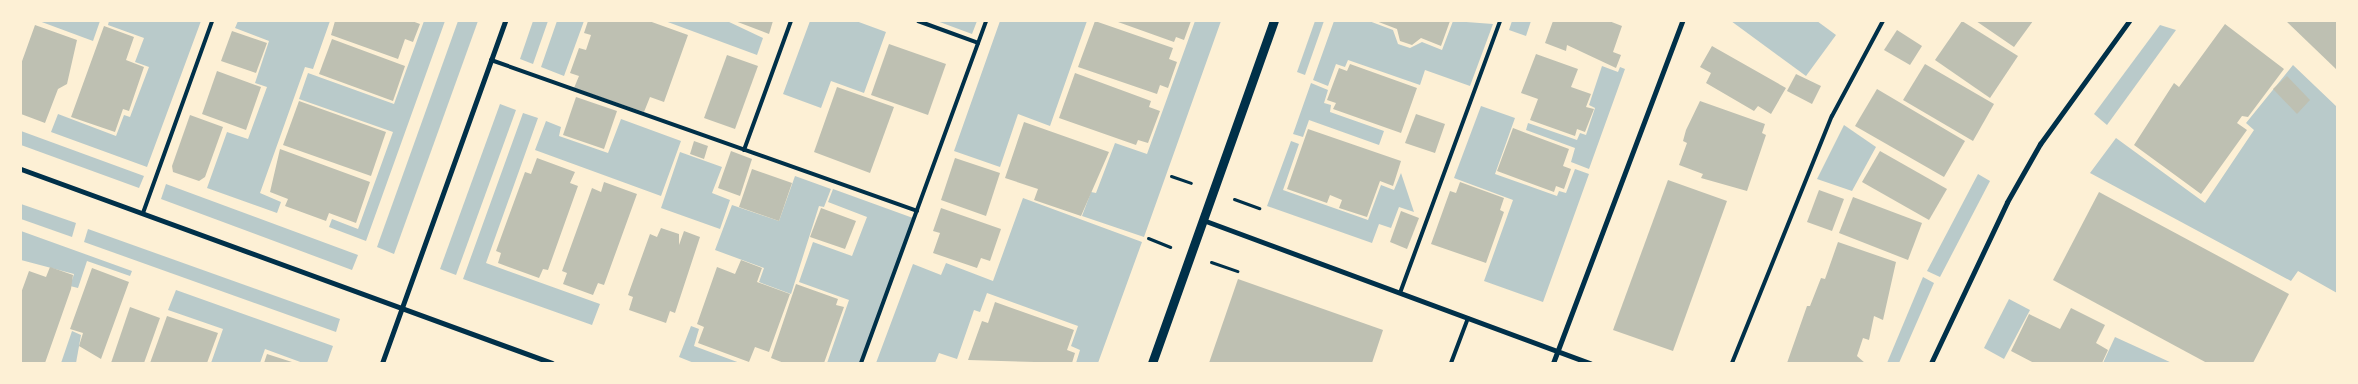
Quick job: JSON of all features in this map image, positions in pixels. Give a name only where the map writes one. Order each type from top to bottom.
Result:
[{"type":"street","points":[[382,363],[506,21]]},
{"type":"street","points":[[1152,363],[1274,21]]},
{"type":"street","points":[[1553,363],[1682,21]]},
{"type":"street","points":[[1931,363],[2008,202],[2040,144],[2129,21]]},
{"type":"street","points":[[21,169],[552,363]]},
{"type":"street","points":[[1203,220],[1590,363]]},
{"type":"lane","points":[[143,213],[212,21]]},
{"type":"lane","points":[[744,150],[791,21]]},
{"type":"lane","points":[[918,21],[978,43]]},
{"type":"lane","points":[[862,363],[986,21]]},
{"type":"lane","points":[[1400,293],[1500,21]]},
{"type":"lane","points":[[1732,363],[1832,116],[1883,21]]},
{"type":"lane","points":[[491,60],[917,211]]},
{"type":"lane","points":[[1451,363],[1468,318]]},
{"type":"shaded area","points":[[39,21],[100,21],[93,41]]},
{"type":"shaded area","points":[[109,21],[201,21],[147,167],[51,132],[58,114],[116,136],[124,115],[130,117],[149,67],[135,62],[144,38],[108,25]]},
{"type":"shaded area","points":[[238,21],[330,21],[313,69],[305,67],[260,193],[281,202],[277,213],[207,188],[227,132],[248,139],[267,87],[255,83],[269,41],[235,28]]},
{"type":"shaded area","points":[[424,21],[445,21],[366,241],[329,227],[332,219],[358,229],[393,132],[299,99],[308,73],[394,104]]},
{"type":"shaded area","points":[[458,21],[478,21],[394,254],[377,247]]},
{"type":"shaded area","points":[[533,21],[548,21],[533,64],[520,59]]},
{"type":"shaded area","points":[[557,21],[584,21],[564,76],[541,67]]},
{"type":"shaded area","points":[[665,21],[727,21],[763,38],[757,55]]},
{"type":"shaded area","points":[[810,21],[856,21],[886,32],[864,93],[831,81],[821,108],[783,94]]},
{"type":"shaded area","points":[[937,21],[977,21],[972,34]]},
{"type":"shaded area","points":[[1000,21],[1087,21],[1050,126],[1018,114],[1000,167],[954,151]]},
{"type":"shaded area","points":[[1195,21],[1221,21],[1144,237],[1082,216],[1091,192],[1096,193],[1115,143],[1147,154]]},
{"type":"shaded area","points":[[1315,21],[1324,21],[1305,75],[1297,72]]},
{"type":"shaded area","points":[[1334,21],[1369,21],[1393,30],[1398,44],[1410,48],[1422,42],[1442,50],[1453,21],[1493,24],[1470,86],[1425,70],[1420,85],[1348,60],[1345,67],[1336,64],[1328,86],[1313,80]]},
{"type":"shaded area","points":[[1512,21],[1531,21],[1526,36],[1509,30]]},
{"type":"shaded area","points":[[1731,21],[1817,21],[1836,35],[1806,76]]},
{"type":"shaded area","points":[[2160,25],[2176,30],[2107,125],[2094,114]]},
{"type":"shaded area","points":[[2293,65],[2337,107],[2337,293],[2298,271],[2291,281],[2090,173],[2116,138],[2205,203],[2254,130],[2246,123]]},
{"type":"shaded area","points":[[1602,66],[1618,72],[1620,67],[1625,69],[1589,169],[1571,162],[1575,148],[1526,130],[1528,123],[1577,140],[1580,133],[1586,135],[1595,108],[1589,105]]},
{"type":"shaded area","points":[[1311,83],[1328,90],[1324,103],[1331,105],[1330,112],[1384,131],[1379,145],[1309,120],[1303,137],[1293,134]]},
{"type":"shaded area","points":[[500,104],[516,110],[456,275],[440,269]]},
{"type":"shaded area","points":[[1481,106],[1515,118],[1495,174],[1557,196],[1559,191],[1566,193],[1575,169],[1589,174],[1543,302],[1484,281],[1513,200],[1454,178]]},
{"type":"shaded area","points":[[523,113],[538,118],[486,263],[600,304],[592,325],[463,279]]},
{"type":"shaded area","points":[[621,119],[681,141],[661,196],[535,150],[546,121],[561,127],[559,136],[608,153]]},
{"type":"shaded area","points":[[1844,125],[1876,147],[1852,191],[1817,179]]},
{"type":"shaded area","points":[[21,131],[144,176],[139,188],[21,145]]},
{"type":"shaded area","points":[[1291,141],[1299,144],[1283,190],[1368,220],[1381,185],[1394,190],[1401,173],[1414,212],[1399,207],[1391,228],[1379,224],[1372,243],[1267,206]]},
{"type":"shaded area","points":[[680,152],[722,167],[712,193],[730,200],[720,229],[661,208]]},
{"type":"shaded area","points":[[1978,174],[1990,181],[1940,277],[1927,271]]},
{"type":"shaded area","points":[[795,176],[831,189],[824,207],[819,206],[791,294],[759,282],[764,268],[715,250],[732,205],[779,221]]},
{"type":"shaded area","points":[[166,184],[358,255],[352,270],[161,199]]},
{"type":"shaded area","points":[[833,189],[913,218],[860,363],[827,363],[849,300],[799,282],[813,242],[852,256],[867,217],[828,202]]},
{"type":"shaded area","points":[[1023,198],[1142,242],[1098,363],[1076,363],[1080,350],[1071,346],[1078,326],[987,293],[980,312],[974,310],[957,359],[939,353],[935,363],[876,363],[913,264],[941,275],[946,263],[993,281]]},
{"type":"shaded area","points":[[21,204],[76,223],[72,237],[21,219]]},
{"type":"shaded area","points":[[88,229],[340,319],[336,332],[84,242]]},
{"type":"shaded area","points":[[21,231],[132,271],[130,276],[87,261],[78,288],[70,286],[74,274],[21,260]]},
{"type":"shaded area","points":[[1923,277],[1934,283],[1899,363],[1887,363]]},
{"type":"shaded area","points":[[176,290],[333,346],[327,363],[303,363],[265,349],[260,363],[211,363],[223,329],[168,310]]},
{"type":"shaded area","points":[[2009,299],[2030,310],[2004,359],[1984,348]]},
{"type":"shaded area","points":[[691,326],[699,329],[694,346],[740,363],[694,363],[679,357]]},
{"type":"shaded area","points":[[72,331],[81,335],[76,363],[61,363]]},
{"type":"shaded area","points":[[2115,337],[2172,363],[2103,363]]},
{"type":"building","points":[[335,21],[412,21],[420,24],[413,42],[405,39],[398,59],[331,35]]},
{"type":"building","points":[[588,21],[649,21],[688,35],[664,102],[650,97],[644,112],[574,88],[579,76],[570,73],[579,48],[586,50],[591,35],[584,33]]},
{"type":"building","points":[[735,21],[773,21],[769,34]]},
{"type":"building","points":[[1095,21],[1173,48],[1169,59],[1177,62],[1168,88],[1160,85],[1157,94],[1078,67]]},
{"type":"building","points":[[1191,21],[1184,40],[1176,37],[1174,42],[1118,22]]},
{"type":"building","points":[[1376,21],[1450,21],[1441,46],[1421,38],[1412,45],[1400,41],[1397,29]]},
{"type":"building","points":[[1553,21],[1609,21],[1622,26],[1613,52],[1621,55],[1616,68],[1567,45],[1566,51],[1545,43]]},
{"type":"building","points":[[1962,21],[2018,56],[1990,98],[1935,60]]},
{"type":"building","points":[[1976,21],[2033,21],[2014,47]]},
{"type":"building","points":[[2286,21],[2337,21],[2337,70]]},
{"type":"building","points":[[2225,24],[2284,69],[2248,117],[2242,116],[2237,123],[2247,130],[2201,194],[2134,145],[2174,83],[2179,87]]},
{"type":"building","points":[[35,25],[77,40],[67,84],[58,89],[45,123],[21,114],[21,64]]},
{"type":"building","points":[[104,26],[134,37],[126,60],[144,67],[129,111],[123,109],[115,132],[71,117]]},
{"type":"building","points":[[1897,30],[1922,46],[1910,65],[1884,50]]},
{"type":"building","points":[[232,31],[267,43],[256,73],[221,61]]},
{"type":"building","points":[[332,39],[405,66],[393,101],[319,74]]},
{"type":"building","points":[[889,44],[946,64],[928,115],[871,95]]},
{"type":"building","points":[[1712,46],[1786,88],[1771,114],[1758,106],[1754,111],[1706,83],[1711,73],[1700,67]]},
{"type":"building","points":[[1536,54],[1578,69],[1571,87],[1591,94],[1586,107],[1594,109],[1585,132],[1577,129],[1575,136],[1530,120],[1538,99],[1521,93]]},
{"type":"building","points":[[727,55],[758,66],[735,129],[704,118]]},
{"type":"building","points":[[1350,64],[1417,88],[1401,133],[1333,109],[1336,103],[1327,100],[1339,68],[1347,71]]},
{"type":"building","points":[[1925,64],[1994,104],[1973,141],[1903,100]]},
{"type":"building","points":[[217,71],[261,87],[246,130],[202,114]]},
{"type":"building","points":[[1075,73],[1151,101],[1149,107],[1160,111],[1148,143],[1138,140],[1136,145],[1059,118]]},
{"type":"building","points":[[1796,74],[1821,86],[1812,104],[1787,91]]},
{"type":"building","points":[[2287,76],[2310,100],[2297,114],[2273,89]]},
{"type":"building","points":[[837,87],[894,107],[870,173],[814,152]]},
{"type":"building","points":[[1877,89],[1965,141],[1944,177],[1855,126]]},
{"type":"building","points":[[576,97],[617,111],[604,149],[563,135]]},
{"type":"building","points":[[299,101],[386,132],[371,176],[283,145]]},
{"type":"building","points":[[1700,101],[1765,124],[1762,133],[1766,135],[1747,191],[1701,178],[1703,174],[1679,165],[1687,143],[1683,141],[1686,130]]},
{"type":"building","points":[[1416,114],[1445,124],[1435,153],[1405,143]]},
{"type":"building","points":[[190,115],[223,127],[205,177],[199,181],[173,172],[172,166]]},
{"type":"building","points":[[1024,122],[1109,152],[1081,216],[1034,200],[1038,189],[1005,178]]},
{"type":"building","points":[[1513,128],[1569,149],[1563,166],[1571,169],[1564,189],[1556,186],[1554,192],[1497,171]]},
{"type":"building","points":[[1308,129],[1401,161],[1393,186],[1380,181],[1367,217],[1339,208],[1342,200],[1330,195],[1327,203],[1287,189]]},
{"type":"building","points":[[694,141],[708,146],[704,159],[690,154]]},
{"type":"building","points":[[280,149],[370,182],[356,223],[329,213],[326,221],[285,206],[288,199],[270,192]]},
{"type":"building","points":[[731,151],[752,159],[740,196],[718,188]]},
{"type":"building","points":[[1880,151],[1947,189],[1929,220],[1862,182]]},
{"type":"building","points":[[537,158],[575,172],[570,183],[578,186],[548,270],[543,269],[539,278],[498,263],[501,253],[496,251],[525,172],[531,174]]},
{"type":"building","points":[[955,158],[1000,173],[986,216],[941,200]]},
{"type":"building","points":[[752,169],[792,183],[779,221],[739,207]]},
{"type":"building","points":[[1668,180],[1727,201],[1673,351],[1613,330]]},
{"type":"building","points":[[604,182],[637,194],[604,285],[598,283],[593,295],[563,284],[567,273],[562,271],[592,188],[601,192]]},
{"type":"building","points":[[1460,182],[1504,198],[1500,210],[1504,212],[1486,263],[1431,244],[1450,191],[1456,193]]},
{"type":"building","points":[[1819,190],[1844,199],[1832,231],[1807,222]]},
{"type":"building","points":[[2099,192],[2289,294],[2253,363],[2207,363],[2053,280]]},
{"type":"building","points":[[1853,197],[1922,223],[1908,260],[1839,233]]},
{"type":"building","points":[[821,208],[856,221],[845,249],[810,237]]},
{"type":"building","points":[[941,208],[1001,229],[990,261],[981,258],[977,268],[933,253],[940,233],[933,231]]},
{"type":"building","points":[[1401,211],[1419,218],[1407,249],[1390,242]]},
{"type":"building","points":[[661,228],[679,234],[679,245],[684,231],[700,237],[675,313],[670,311],[666,323],[629,310],[633,297],[628,295],[650,234],[657,237]]},
{"type":"building","points":[[1838,242],[1896,262],[1883,320],[1874,316],[1869,340],[1863,338],[1857,356],[1865,363],[1787,363],[1807,306],[1810,306],[1821,278],[1825,279]]},
{"type":"building","points":[[741,260],[762,268],[757,282],[790,294],[769,352],[755,347],[749,362],[698,343],[704,327],[697,324],[717,267],[735,274]]},
{"type":"building","points":[[50,267],[73,275],[71,289],[45,363],[21,363],[21,293],[29,271],[46,277]]},
{"type":"building","points":[[92,268],[129,282],[101,359],[79,346],[83,333],[70,329]]},
{"type":"building","points":[[1238,279],[1383,330],[1372,363],[1209,363]]},
{"type":"building","points":[[796,284],[838,299],[836,305],[844,307],[824,363],[784,363],[771,358]]},
{"type":"building","points":[[995,302],[1074,330],[1067,350],[1075,353],[1072,363],[968,360],[982,321],[988,323]]},
{"type":"building","points":[[130,307],[160,318],[144,363],[111,363]]},
{"type":"building","points":[[2071,308],[2105,325],[2096,343],[2108,350],[2102,363],[2034,363],[2011,351],[2029,314],[2060,329]]},
{"type":"building","points":[[167,316],[218,333],[207,363],[150,363]]},
{"type":"building","points":[[267,354],[292,362],[292,363],[264,363]]}]
